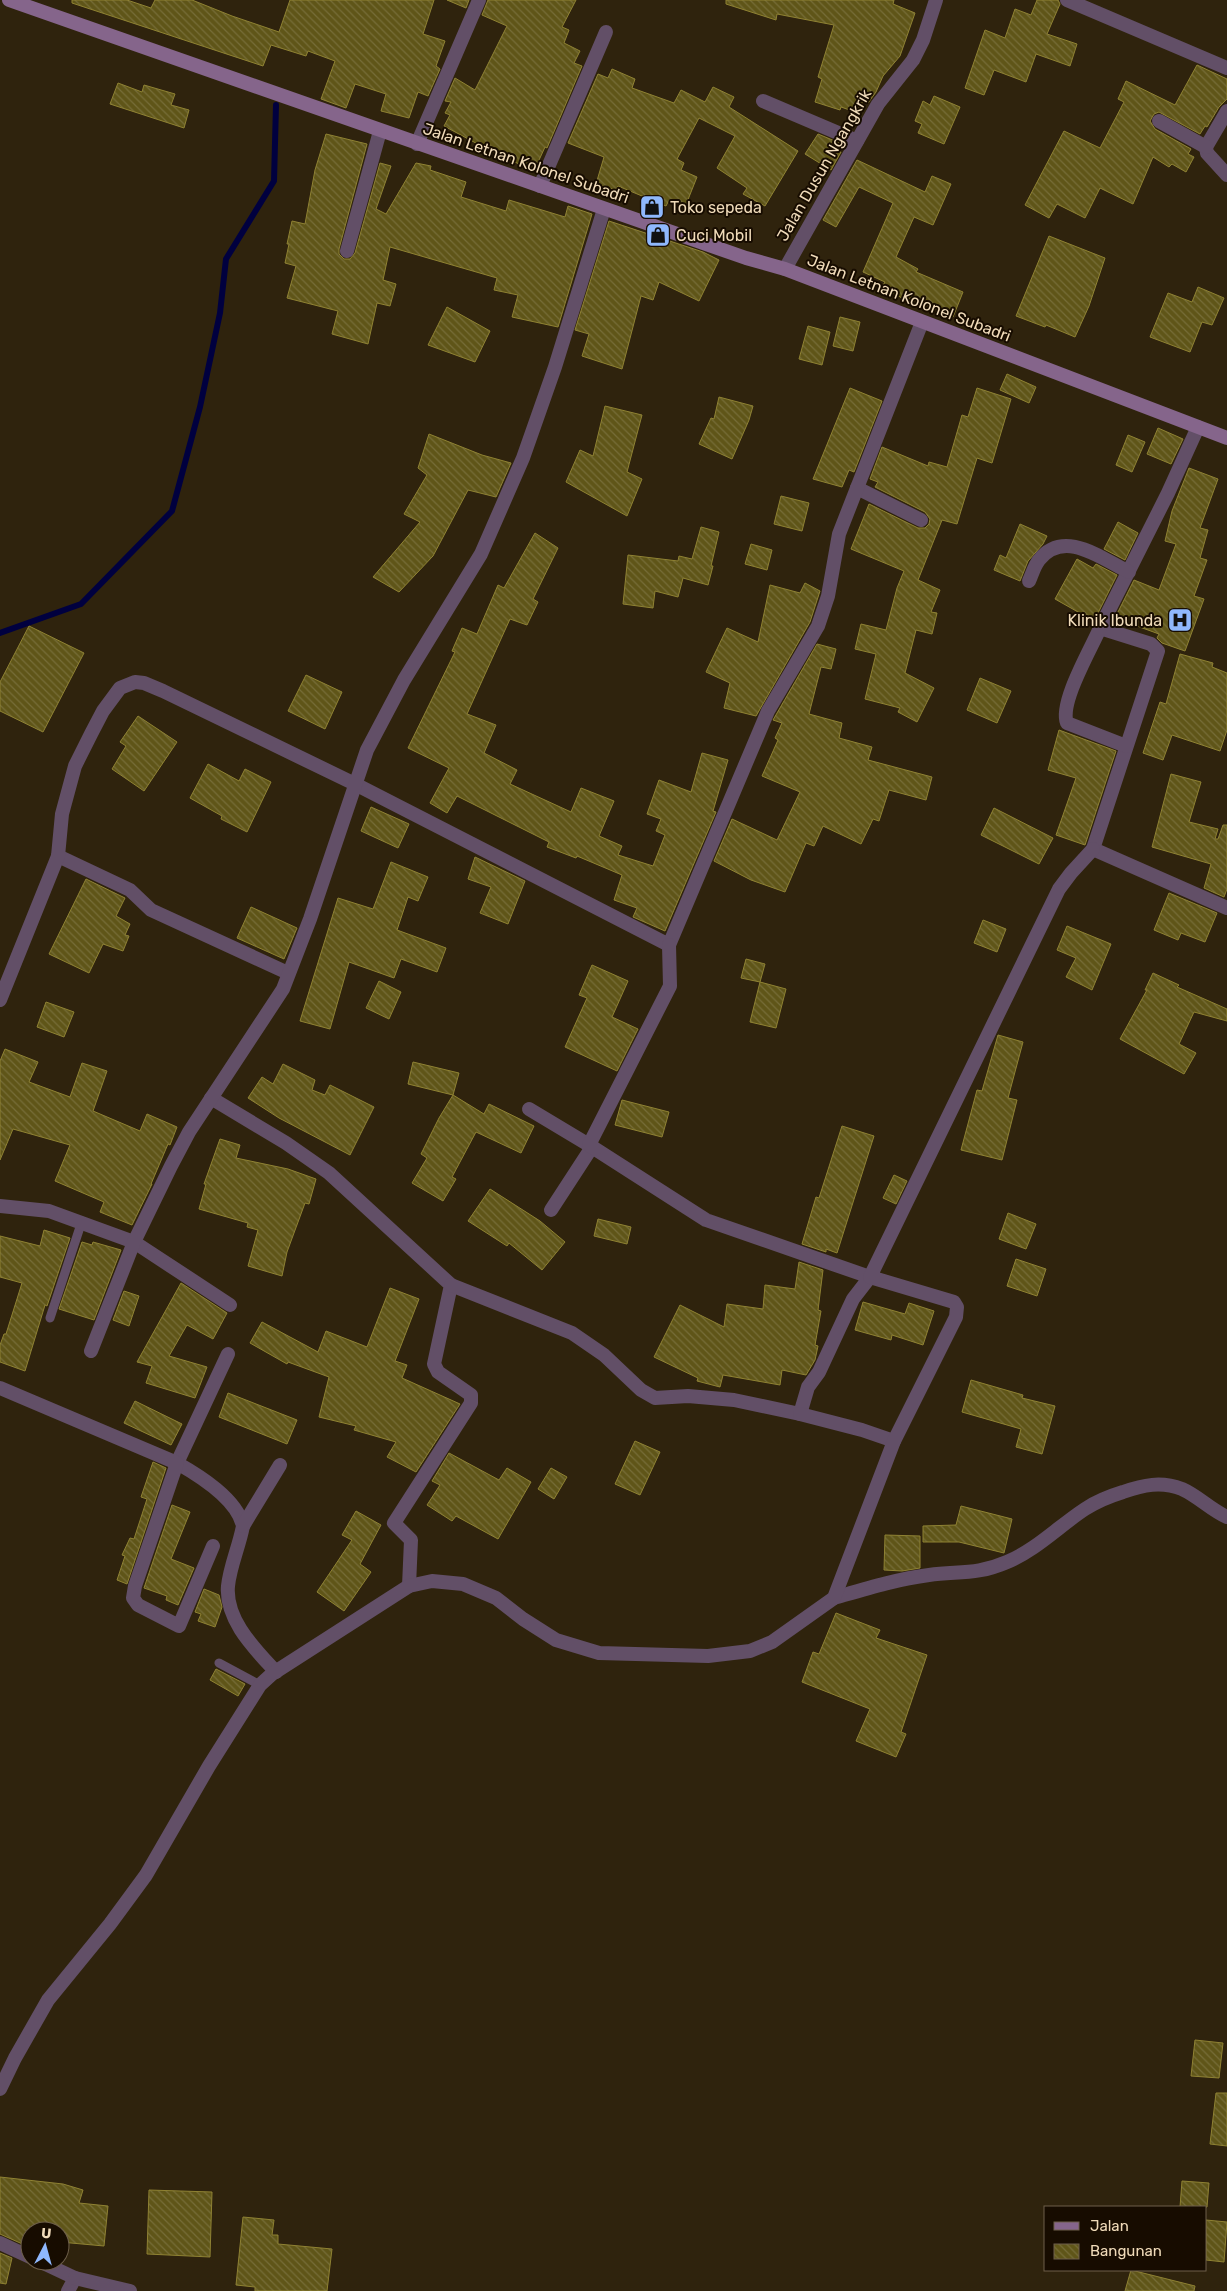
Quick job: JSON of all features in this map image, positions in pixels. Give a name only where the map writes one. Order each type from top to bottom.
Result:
[{"type":"main road","name":"Jalan Letnan Kolonel Subadri","points":[[17,1],[417,144],[746,258],[785,269],[1227,438]]},
{"type":"street","points":[[417,144],[479,0]]},
{"type":"street","name":"Jalan Dusun Ngangkrik","points":[[785,269],[884,94],[913,60],[924,40],[936,0]]},
{"type":"street","points":[[1067,0],[1227,68]]},
{"type":"street","points":[[540,186],[606,32]]},
{"type":"street","points":[[763,102],[857,141]]},
{"type":"street","points":[[1227,111],[1206,147],[1207,153],[1227,175]]},
{"type":"street","points":[[1159,121],[1206,147]]},
{"type":"street","points":[[347,250],[380,131]]},
{"type":"street","points":[[91,1351],[134,1242],[189,1132],[283,988],[310,919],[367,750],[404,680],[481,554],[523,458],[556,366],[604,208]]},
{"type":"street","points":[[551,1210],[590,1146],[670,986],[669,945],[768,711],[818,626],[828,596],[839,534],[922,322]]},
{"type":"street","points":[[1126,746],[1068,723],[1065,718],[1069,698],[1100,628],[1168,494],[1198,427]]},
{"type":"street","points":[[857,488],[921,520]]},
{"type":"street","points":[[1029,582],[1038,561],[1048,552],[1070,545],[1079,547],[1128,572]]},
{"type":"street","points":[[800,1414],[808,1387],[819,1372],[853,1299],[870,1277],[1059,889],[1093,849],[1158,651],[1151,644],[1100,628]]},
{"type":"street","points":[[0,1000],[58,856],[62,814],[75,766],[107,705],[120,688],[135,682],[162,691],[356,784],[669,945]]},
{"type":"street","points":[[1093,849],[1227,908]]},
{"type":"street","points":[[58,856],[130,890],[150,910],[288,973]]},
{"type":"street","points":[[211,1098],[286,1143],[329,1174],[451,1285],[572,1333],[604,1355],[641,1390],[655,1398],[688,1396],[734,1400],[800,1414],[862,1430],[894,1441]]},
{"type":"street","points":[[529,1109],[706,1220],[870,1277],[954,1302],[957,1307],[956,1317],[894,1441],[834,1598]]},
{"type":"street","points":[[0,1206],[49,1211],[82,1221],[134,1242],[230,1305]]},
{"type":"street","points":[[409,1586],[411,1540],[394,1523],[471,1403],[470,1395],[438,1372],[434,1364],[451,1285]]},
{"type":"street","points":[[213,1546],[179,1626],[138,1605],[133,1598],[135,1586],[177,1463],[228,1354]]},
{"type":"street","points":[[0,1388],[177,1463],[202,1478],[218,1491],[240,1514],[243,1526]]},
{"type":"street","points":[[276,1672],[248,1639],[234,1618],[229,1604],[231,1572],[243,1526],[280,1464]]},
{"type":"street","points":[[0,2089],[43,2008],[110,1924],[146,1875],[209,1766],[260,1685],[276,1672],[409,1586],[432,1581],[463,1584],[496,1598],[523,1619],[556,1640],[599,1654],[708,1656],[750,1651],[772,1642],[834,1598],[898,1580],[932,1574],[978,1572],[1009,1562],[1043,1541],[1086,1508],[1135,1487],[1151,1484],[1167,1485],[1183,1490],[1227,1517]]},
{"type":"street","points":[[0,2242],[20,2252]]},
{"type":"street","points":[[60,2271],[75,2278],[130,2291]]},
{"type":"street","points":[[68,2291],[75,2278]]},
{"type":"lane","points":[[50,1318],[82,1221]]},
{"type":"lane","points":[[219,1663],[260,1685]]},
{"type":"building","points":[[72,0],[127,0],[151,8],[155,0],[192,0],[279,32],[290,0],[434,0],[423,34],[445,41],[436,66],[440,69],[428,96],[418,92],[409,118],[381,111],[386,94],[355,84],[346,108],[321,99],[335,61],[308,51],[306,56],[271,45],[263,66],[72,3]]},
{"type":"building","points":[[447,0],[469,0],[466,8]]},
{"type":"building","points":[[488,0],[576,0],[562,27],[569,30],[564,43],[580,51],[574,63],[582,66],[547,148],[545,147],[534,171],[444,126],[450,115],[445,113],[451,102],[445,101],[455,78],[475,90],[507,26],[482,15]]},
{"type":"building","points":[[726,0],[894,0],[893,4],[915,13],[900,56],[883,76],[876,92],[868,103],[863,101],[858,113],[841,107],[840,110],[815,102],[822,79],[818,77],[834,25],[777,14],[776,20],[726,4]]},
{"type":"building","points":[[1037,0],[1058,0],[1060,4],[1047,34],[1077,44],[1070,66],[1036,54],[1026,82],[994,70],[984,95],[965,88],[985,30],[1005,38],[1015,9],[1031,15]]},
{"type":"building","points":[[1197,65],[1227,79],[1227,99],[1219,107],[1207,127],[1205,126],[1200,134],[1159,112],[1154,114],[1150,121],[1155,129],[1191,149],[1188,154],[1194,157],[1186,172],[1172,164],[1169,167],[1153,157],[1133,204],[1100,188],[1085,218],[1057,204],[1049,218],[1025,205],[1064,131],[1100,148],[1124,102],[1118,99],[1126,81],[1175,105]]},
{"type":"building","points":[[612,69],[635,79],[632,88],[674,103],[681,90],[705,102],[713,87],[734,97],[729,107],[798,151],[765,206],[743,194],[747,188],[717,168],[735,136],[699,118],[677,159],[684,163],[681,170],[697,177],[685,207],[669,200],[666,206],[618,186],[616,190],[596,184],[604,157],[568,143],[598,74],[608,78]]},
{"type":"building","points":[[118,83],[142,92],[144,85],[175,94],[171,105],[189,110],[184,128],[110,104]]},
{"type":"building","points":[[934,96],[960,107],[944,144],[918,133],[922,124],[915,121],[923,101],[930,105]]},
{"type":"building","points":[[326,134],[367,144],[339,249],[339,254],[344,259],[350,259],[355,253],[380,163],[391,166],[376,209],[386,214],[416,163],[431,166],[430,170],[466,182],[461,197],[506,211],[509,200],[565,217],[568,206],[592,214],[558,327],[512,317],[518,295],[494,290],[497,278],[390,247],[383,280],[396,284],[390,306],[377,303],[368,344],[332,334],[338,311],[287,298],[296,266],[285,263],[292,221],[305,224],[315,170]]},
{"type":"building","points":[[818,134],[842,144],[838,151],[841,152],[831,170],[805,154]]},
{"type":"building","points":[[857,160],[925,192],[932,176],[951,184],[933,225],[914,217],[896,257],[918,269],[916,272],[963,292],[953,317],[903,296],[902,298],[882,287],[885,282],[863,272],[893,203],[859,187],[836,227],[823,220]]},
{"type":"building","points":[[609,221],[703,252],[719,260],[699,301],[659,282],[653,300],[641,296],[622,369],[582,356],[589,334],[575,330]]},
{"type":"building","points":[[1049,236],[1105,258],[1089,306],[1075,337],[1046,325],[1045,327],[1016,316]]},
{"type":"building","points":[[1198,287],[1224,298],[1212,325],[1202,322],[1190,352],[1150,337],[1168,293],[1192,302]]},
{"type":"building","points":[[447,307],[490,331],[475,362],[428,345]]},
{"type":"building","points":[[840,317],[860,322],[853,351],[833,346]]},
{"type":"building","points":[[808,326],[830,332],[822,365],[799,359]]},
{"type":"building","points":[[1007,374],[1036,387],[1029,403],[1000,390]]},
{"type":"building","points":[[850,388],[882,401],[854,472],[849,470],[842,487],[813,479]]},
{"type":"building","points":[[977,388],[1011,399],[992,463],[977,458],[957,524],[942,520],[918,580],[940,590],[931,612],[937,613],[932,634],[916,630],[905,673],[934,688],[917,722],[898,712],[900,708],[865,699],[876,654],[855,649],[861,624],[886,630],[897,588],[904,571],[851,549],[869,504],[918,528],[925,528],[929,524],[930,519],[925,512],[875,487],[878,482],[870,479],[882,447],[928,466],[929,462],[947,467],[962,415],[968,417]]},
{"type":"building","points":[[719,397],[753,406],[732,459],[699,444],[711,418],[714,419]]},
{"type":"building","points":[[605,406],[642,415],[627,472],[642,479],[627,516],[566,482],[580,450],[593,456]]},
{"type":"building","points":[[1158,428],[1183,439],[1171,464],[1147,454]]},
{"type":"building","points":[[429,434],[482,455],[511,463],[496,497],[468,490],[433,556],[399,592],[373,577],[420,522],[404,514],[427,475],[418,468]]},
{"type":"building","points":[[1128,435],[1145,442],[1132,472],[1116,465]]},
{"type":"building","points":[[1189,468],[1218,479],[1200,528],[1208,530],[1200,558],[1207,560],[1194,596],[1204,599],[1185,651],[1162,643],[1157,638],[1159,634],[1115,618],[1134,580],[1159,590],[1176,544],[1165,541],[1172,511]]},
{"type":"building","points":[[781,496],[809,503],[802,531],[774,524]]},
{"type":"building","points":[[1118,522],[1138,533],[1125,560],[1104,549]]},
{"type":"building","points":[[1020,524],[1047,536],[1043,544],[1028,561],[1020,581],[994,570],[1000,555],[1006,558]]},
{"type":"building","points":[[701,527],[719,532],[708,585],[683,578],[678,597],[655,591],[653,608],[623,604],[628,555],[678,561],[679,556],[692,559]]},
{"type":"building","points":[[535,533],[558,548],[533,599],[538,602],[527,625],[510,619],[467,714],[496,725],[484,753],[517,770],[510,784],[571,812],[581,788],[614,801],[599,836],[622,846],[618,855],[653,866],[665,835],[656,831],[661,819],[647,814],[659,780],[691,792],[702,753],[728,760],[713,811],[716,812],[665,931],[633,917],[637,908],[614,900],[622,875],[577,856],[576,858],[547,847],[549,842],[457,796],[447,813],[430,803],[449,768],[408,748],[455,652],[452,651],[462,628],[477,634],[498,585],[504,588]]},
{"type":"building","points":[[751,544],[772,550],[767,570],[745,564]]},
{"type":"building","points":[[1077,559],[1093,568],[1096,564],[1117,575],[1094,621],[1055,599]]},
{"type":"building","points":[[805,583],[820,591],[810,622],[756,716],[724,708],[730,683],[706,672],[727,628],[758,642],[770,585],[800,593]]},
{"type":"building","points":[[29,626],[84,653],[43,732],[0,711],[0,682]]},
{"type":"building","points":[[817,644],[836,649],[831,669],[821,667],[809,714],[842,723],[839,738],[872,747],[868,760],[932,777],[926,800],[889,790],[879,821],[873,819],[861,844],[823,826],[814,846],[806,843],[785,892],[751,880],[714,861],[732,819],[777,840],[800,792],[762,776],[778,740],[775,738],[782,723],[773,720]]},
{"type":"building","points":[[1180,654],[1213,663],[1212,667],[1227,673],[1227,730],[1220,751],[1172,735],[1163,760],[1143,753],[1160,702],[1166,704]]},
{"type":"building","points":[[306,675],[342,692],[325,729],[288,711]]},
{"type":"building","points":[[980,678],[1011,691],[997,723],[967,710]]},
{"type":"building","points":[[138,716],[177,742],[144,791],[112,769],[126,746],[120,742]]},
{"type":"building","points":[[1059,730],[1116,751],[1085,845],[1056,835],[1076,778],[1048,770]]},
{"type":"building","points":[[208,764],[239,781],[245,769],[271,782],[247,832],[221,819],[222,816],[190,798]]},
{"type":"building","points":[[1171,774],[1201,782],[1189,822],[1218,829],[1215,839],[1218,839],[1223,825],[1227,825],[1227,889],[1224,897],[1204,888],[1211,864],[1152,847]]},
{"type":"building","points":[[371,807],[409,824],[398,848],[361,831]]},
{"type":"building","points":[[994,808],[1053,838],[1039,864],[981,835]]},
{"type":"building","points":[[475,857],[525,881],[508,924],[480,913],[491,887],[468,879]]},
{"type":"building","points":[[391,862],[428,877],[418,901],[408,897],[397,930],[446,948],[437,972],[401,959],[394,978],[349,962],[330,1029],[300,1021],[338,898],[373,909]]},
{"type":"building","points":[[86,879],[125,898],[116,916],[130,924],[125,935],[129,936],[123,951],[103,944],[89,973],[49,954]]},
{"type":"building","points":[[1169,893],[1217,913],[1205,942],[1181,933],[1178,940],[1154,930]]},
{"type":"building","points":[[251,907],[297,928],[284,959],[237,938]]},
{"type":"building","points":[[983,920],[1006,929],[997,952],[974,943]]},
{"type":"building","points":[[1067,926],[1111,944],[1092,990],[1066,977],[1076,958],[1057,950]]},
{"type":"building","points":[[746,959],[765,964],[760,982],[741,978]]},
{"type":"building","points":[[592,965],[628,981],[612,1017],[638,1029],[617,1071],[565,1047],[587,998],[579,995]]},
{"type":"building","points":[[1153,973],[1179,985],[1177,987],[1227,1009],[1227,1021],[1194,1012],[1179,1044],[1196,1053],[1184,1074],[1120,1039],[1147,990],[1145,990]]},
{"type":"building","points":[[379,981],[401,992],[389,1019],[366,1008]]},
{"type":"building","points":[[760,982],[786,989],[776,1028],[750,1022]]},
{"type":"building","points":[[46,1002],[74,1012],[64,1037],[37,1027]]},
{"type":"building","points":[[998,1035],[1023,1042],[1008,1098],[1017,1100],[1002,1160],[961,1150],[977,1090],[982,1091]]},
{"type":"building","points":[[5,1049],[38,1062],[29,1082],[70,1097],[82,1063],[107,1071],[93,1111],[140,1131],[147,1114],[177,1127],[132,1225],[100,1212],[104,1202],[55,1181],[70,1145],[13,1129],[0,1160],[0,1061]]},
{"type":"building","points":[[413,1062],[459,1073],[453,1095],[408,1084]]},
{"type":"building","points":[[283,1064],[315,1080],[312,1090],[325,1095],[330,1085],[374,1107],[350,1155],[279,1118],[248,1098],[262,1077],[273,1084]]},
{"type":"building","points":[[453,1095],[484,1114],[489,1104],[534,1126],[521,1153],[476,1132],[452,1177],[456,1179],[443,1201],[412,1183],[427,1158],[421,1154]]},
{"type":"building","points":[[622,1100],[669,1112],[662,1137],[615,1125]]},
{"type":"building","points":[[842,1126],[874,1136],[837,1253],[826,1249],[826,1252],[802,1244],[816,1197],[819,1198]]},
{"type":"building","points":[[220,1139],[240,1145],[236,1158],[288,1169],[316,1179],[309,1204],[305,1203],[287,1252],[282,1276],[248,1266],[258,1230],[247,1227],[248,1223],[199,1209],[206,1184],[204,1184]]},
{"type":"building","points":[[894,1175],[907,1181],[896,1204],[883,1198]]},
{"type":"building","points":[[490,1189],[540,1221],[565,1242],[542,1270],[509,1243],[507,1246],[468,1221]]},
{"type":"building","points":[[1008,1213],[1036,1224],[1026,1249],[999,1239]]},
{"type":"building","points":[[598,1219],[631,1227],[627,1244],[594,1236]]},
{"type":"building","points":[[44,1230],[70,1238],[47,1306],[45,1305],[25,1371],[0,1362],[0,1345],[4,1334],[6,1334],[22,1283],[0,1277],[0,1236],[40,1246]]},
{"type":"building","points":[[82,1242],[92,1245],[93,1242],[121,1250],[94,1320],[59,1309]]},
{"type":"building","points":[[1016,1259],[1046,1269],[1037,1296],[1007,1286]]},
{"type":"building","points":[[799,1262],[823,1270],[818,1310],[821,1311],[815,1345],[818,1346],[815,1360],[806,1375],[782,1370],[780,1385],[723,1375],[720,1387],[697,1381],[698,1378],[654,1357],[680,1305],[724,1327],[727,1304],[763,1309],[765,1285],[795,1289]]},
{"type":"building","points":[[181,1283],[227,1313],[213,1339],[187,1325],[169,1356],[207,1367],[195,1398],[146,1383],[152,1366],[137,1362]]},
{"type":"building","points":[[390,1288],[419,1299],[395,1361],[407,1365],[402,1378],[460,1404],[416,1472],[387,1457],[396,1442],[354,1430],[356,1426],[319,1417],[329,1377],[288,1362],[287,1364],[250,1343],[262,1322],[318,1352],[326,1331],[367,1347]]},
{"type":"building","points":[[124,1291],[139,1296],[129,1326],[113,1320]]},
{"type":"building","points":[[863,1302],[905,1314],[909,1303],[934,1311],[923,1345],[892,1335],[891,1340],[855,1330]]},
{"type":"building","points":[[971,1380],[1023,1395],[1022,1398],[1055,1406],[1042,1454],[1016,1447],[1021,1429],[962,1412]]},
{"type":"building","points":[[228,1393],[297,1420],[287,1444],[219,1417]]},
{"type":"building","points":[[135,1401],[182,1424],[171,1445],[124,1423]]},
{"type":"building","points":[[635,1441],[660,1452],[640,1495],[615,1484]]},
{"type":"building","points":[[449,1453],[499,1480],[507,1468],[531,1482],[498,1539],[456,1516],[452,1521],[427,1505],[440,1485],[432,1481]]},
{"type":"building","points":[[153,1462],[166,1468],[127,1584],[117,1580],[125,1556],[122,1555],[130,1538],[134,1539],[147,1499],[141,1497]]},
{"type":"building","points":[[551,1468],[567,1477],[554,1499],[538,1489]]},
{"type":"building","points":[[172,1505],[190,1512],[171,1559],[194,1568],[178,1605],[166,1600],[167,1596],[144,1588]]},
{"type":"building","points":[[961,1506],[1012,1519],[1004,1553],[959,1542],[923,1542],[923,1526],[956,1525]]},
{"type":"building","points":[[356,1511],[381,1525],[360,1564],[371,1572],[344,1611],[317,1592],[352,1540],[342,1535]]},
{"type":"building","points":[[885,1535],[920,1536],[920,1568],[902,1571],[884,1570]]},
{"type":"building","points":[[204,1589],[219,1595],[222,1607],[215,1627],[198,1621],[201,1614],[195,1612]]},
{"type":"building","points":[[836,1613],[880,1630],[876,1638],[927,1655],[901,1732],[906,1734],[896,1757],[856,1741],[870,1709],[802,1682],[813,1652],[819,1654]]},
{"type":"building","points":[[216,1669],[245,1684],[238,1696],[210,1680]]},
{"type":"building","points":[[1195,2040],[1223,2043],[1219,2078],[1191,2076]]},
{"type":"building","points":[[1216,2093],[1227,2093],[1227,2146],[1210,2144]]},
{"type":"building","points":[[0,2177],[63,2184],[83,2190],[79,2203],[108,2206],[104,2246],[70,2243],[70,2221],[20,2221],[20,2243],[0,2234]]},
{"type":"building","points":[[1182,2181],[1209,2183],[1207,2207],[1180,2206]]},
{"type":"building","points":[[149,2190],[212,2192],[210,2257],[147,2254]]},
{"type":"building","points":[[243,2217],[274,2220],[272,2235],[278,2235],[278,2244],[332,2249],[327,2291],[255,2291],[255,2287],[236,2285]]},
{"type":"building","points":[[1207,2220],[1227,2222],[1224,2262],[1207,2260]]},
{"type":"building","points":[[0,2253],[12,2258],[6,2284],[0,2283]]},
{"type":"building","points":[[1131,2271],[1195,2286],[1194,2291],[1125,2291]]},
{"type":"waterway","points":[[0,633],[81,604],[172,511],[200,407],[220,313],[226,259],[274,181],[276,105]]},
{"type":"place","name":"Toko sepeda","points":[[652,207]]},
{"type":"place","name":"Cuci Mobil","points":[[658,235]]},
{"type":"place","name":"Klinik Ibunda","points":[[1180,620]]}]
